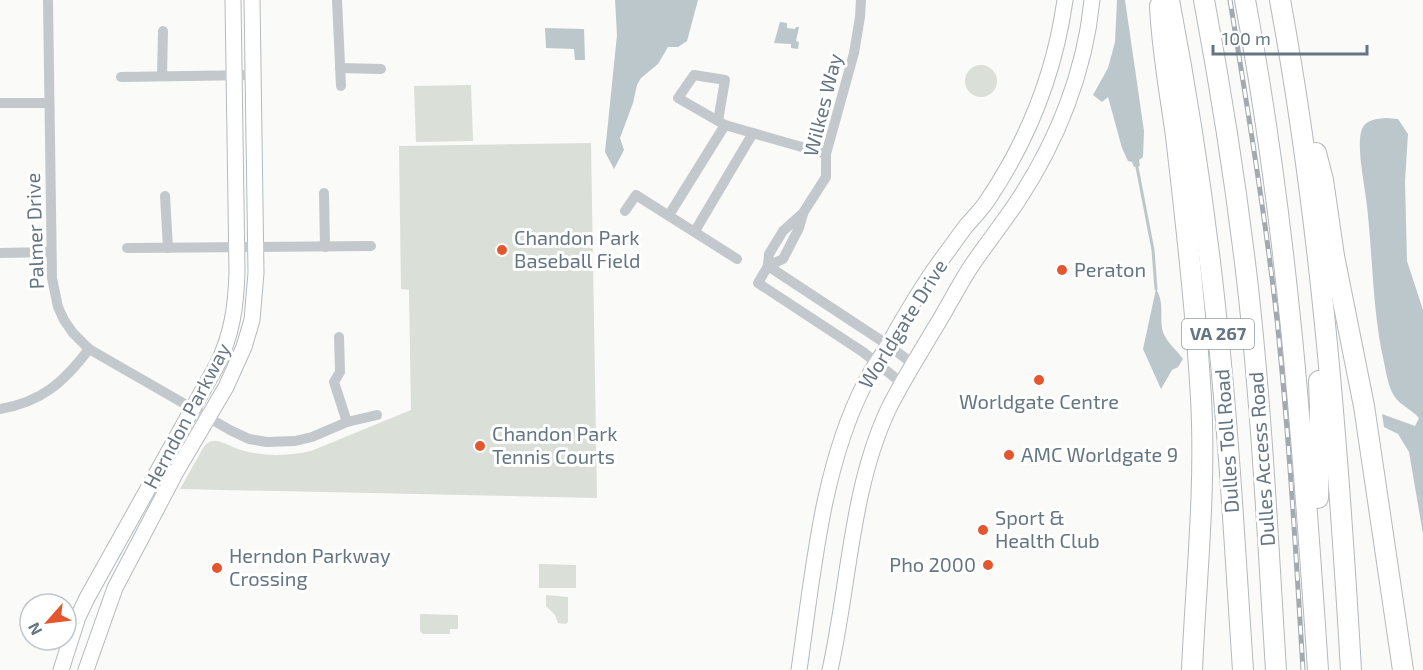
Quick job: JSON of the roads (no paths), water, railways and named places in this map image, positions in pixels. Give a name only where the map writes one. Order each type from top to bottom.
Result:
[{"type":"highway","points":[[1160,0],[1161,33],[1177,147],[1196,330],[1202,417],[1201,518],[1192,670]]},
{"type":"highway","name":"Dulles Toll Road","points":[[1169,0],[1191,121],[1216,316],[1228,446],[1243,670]]},
{"type":"highway","name":"Dulles Access Road","points":[[1204,0],[1227,131],[1248,290],[1264,476],[1276,670]]},
{"type":"highway","name":"Dulles Access Road","points":[[1245,0],[1271,154],[1290,304],[1304,455],[1317,670]]},
{"type":"highway","points":[[1280,0],[1290,52],[1320,258],[1337,446],[1351,670]]},
{"type":"highway","points":[[1290,52],[1323,180],[1334,256],[1364,406],[1403,670]]},
{"type":"highway","points":[[1316,645],[1319,574],[1317,518],[1320,408],[1316,349],[1320,258]]},
{"type":"street","name":"Palmer Drive","points":[[48,0],[53,284],[58,307],[73,333],[89,350],[249,439],[280,443],[312,437],[347,422],[377,415]]},
{"type":"street","name":"Herndon Parkway","points":[[61,670],[87,598],[223,353],[232,326],[236,299],[237,248],[234,0]]},
{"type":"street","name":"Herndon Parkway","points":[[86,670],[125,569],[176,472],[238,363],[248,335],[254,306],[256,248],[252,0]]},
{"type":"street","points":[[337,0],[341,86]]},
{"type":"street","name":"Wilkes Way","points":[[861,0],[854,53],[826,154],[825,177],[803,213],[783,231],[769,254],[768,266],[758,284],[877,363]]},
{"type":"street","name":"Worldgate Drive","points":[[799,670],[822,522],[834,464],[857,401],[865,382],[938,265],[988,200],[1009,166],[1031,123],[1049,74],[1061,30],[1065,0]]},
{"type":"street","name":"Worldgate Drive","points":[[830,670],[856,523],[874,444],[888,410],[913,364],[971,267],[1016,204],[1047,152],[1076,80],[1092,0]]},
{"type":"street","points":[[162,76],[163,31]]},
{"type":"street","points":[[340,68],[381,69]]},
{"type":"street","points":[[121,77],[253,75]]},
{"type":"street","points":[[669,216],[721,123],[725,81],[694,75],[678,98],[721,123],[826,154]]},
{"type":"street","points":[[0,103],[49,102]]},
{"type":"street","points":[[695,231],[753,133]]},
{"type":"street","points":[[324,193],[325,247]]},
{"type":"street","points":[[625,211],[636,195],[737,259]]},
{"type":"street","points":[[165,196],[168,248]]},
{"type":"street","points":[[127,248],[371,246]]},
{"type":"street","points":[[0,253],[51,252]]},
{"type":"street","points":[[768,266],[913,364]]},
{"type":"street","points":[[339,337],[340,372],[334,382],[347,422]]},
{"type":"street","points":[[0,409],[23,403],[46,393],[72,372],[89,350]]},
{"type":"street","points":[[877,363],[903,384]]},
{"type":"waterway","points":[[1137,167],[1153,250],[1156,289]]},
{"type":"railway","points":[[1230,0],[1277,320],[1289,451],[1303,670]]},
{"type":"place","name":"Chandon Park Baseball Field","points":[[502,250]]},
{"type":"place","name":"Peraton","points":[[1062,270]]},
{"type":"place","name":"Worldgate Centre","points":[[1039,380]]},
{"type":"place","name":"Chandon Park Tennis Courts","points":[[480,446]]},
{"type":"place","name":"AMC Worldgate 9","points":[[1009,455]]},
{"type":"place","name":"Sport & Health Club","points":[[983,530]]},
{"type":"place","name":"Pho 2000","points":[[988,565]]},
{"type":"place","name":"Herndon Parkway Crossing","points":[[217,568]]}]
